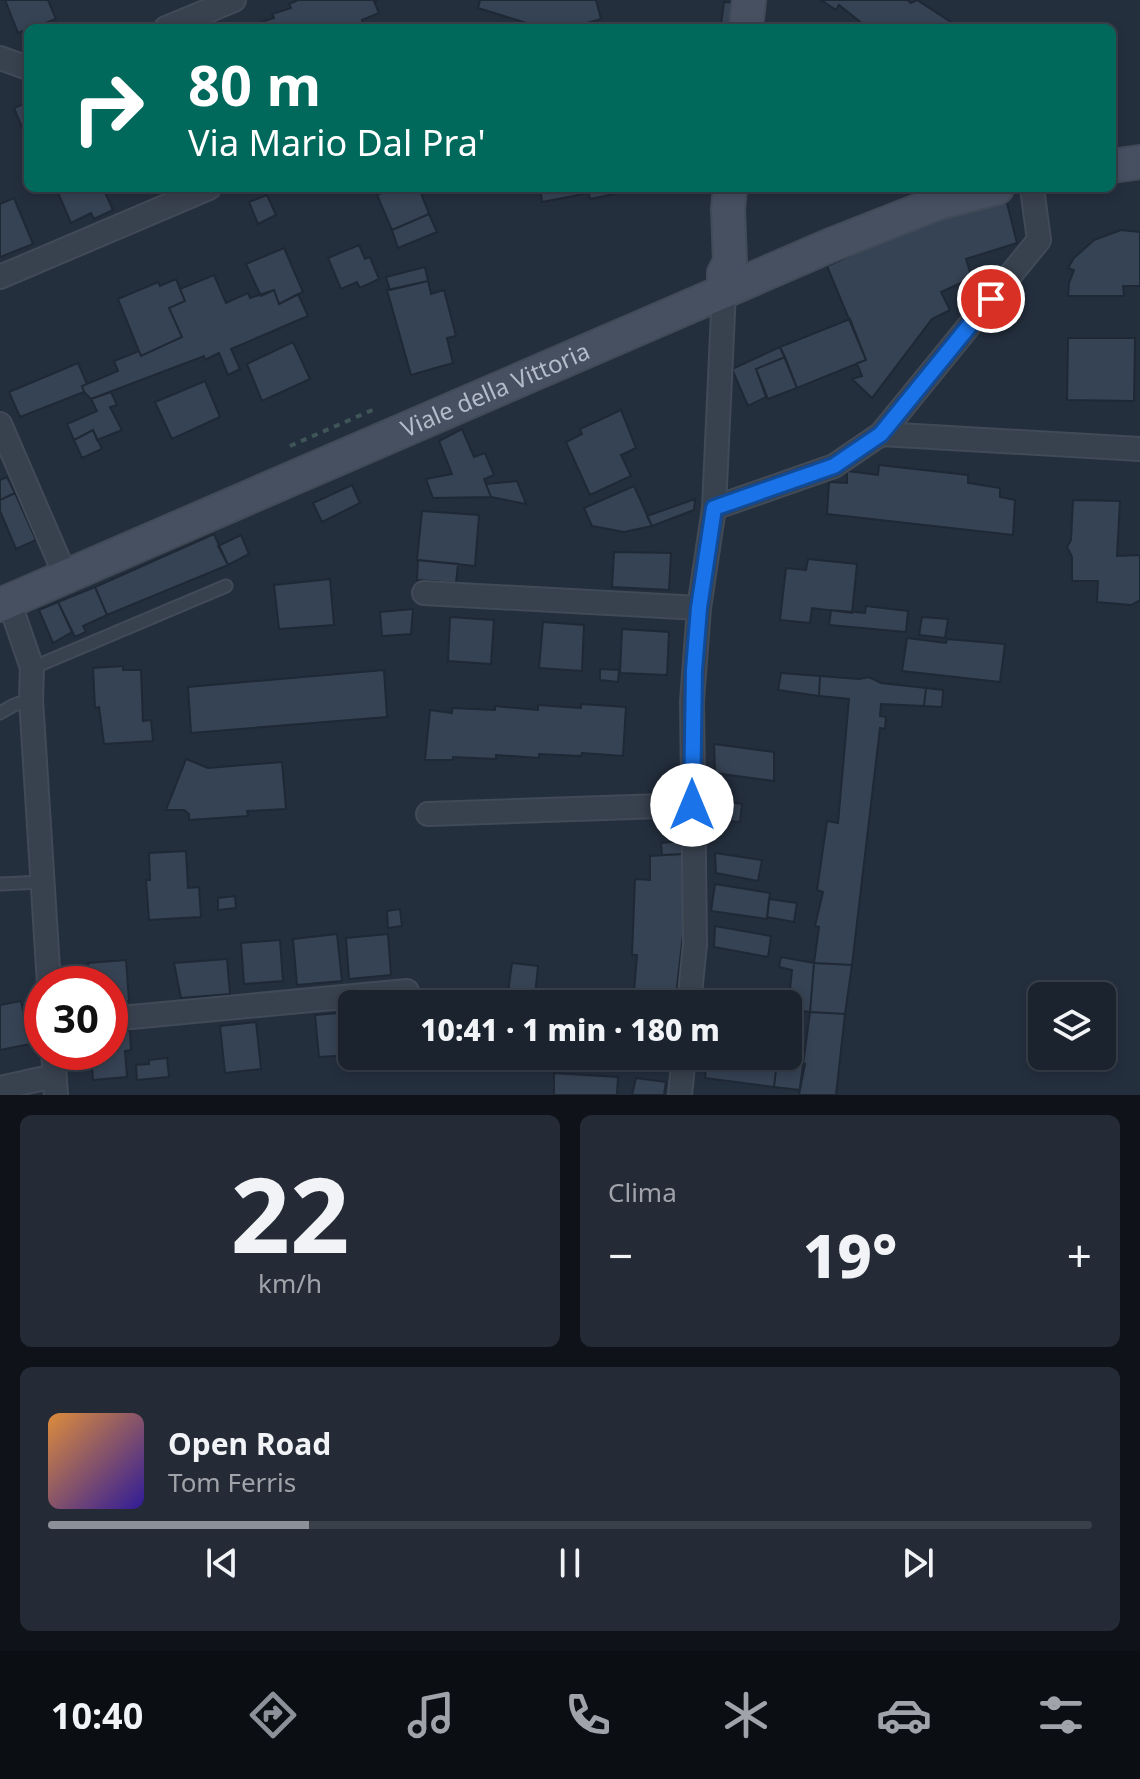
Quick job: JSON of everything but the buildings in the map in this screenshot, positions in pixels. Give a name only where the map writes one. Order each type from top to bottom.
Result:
[{"type":"main road","points":[[746,24],[749,0]]},
{"type":"main road","points":[[1116,165],[1140,162]]},
{"type":"main road","points":[[724,291],[724,273],[730,262],[730,192]]},
{"type":"main road","name":"Viale della Vittoria","points":[[4,603],[724,291],[938,203],[981,192]]},
{"type":"street","points":[[177,24],[234,0]]},
{"type":"street","points":[[0,58],[24,67]]},
{"type":"street","points":[[0,277],[200,192]]},
{"type":"street","points":[[714,508],[834,466],[881,434],[1039,240],[1033,192]]},
{"type":"street","points":[[690,990],[695,944],[692,701],[699,608],[714,508],[724,291]]},
{"type":"street","points":[[0,424],[66,577]]},
{"type":"street","points":[[881,434],[1140,449]]},
{"type":"street","points":[[424,593],[699,608]]},
{"type":"street","points":[[4,603],[32,668],[31,699],[48,966]]},
{"type":"street","points":[[428,814],[692,805]]},
{"type":"street","points":[[128,1017],[338,998]]},
{"type":"street","points":[[680,1095],[683,1070]]},
{"type":"street","points":[[0,1088],[55,1086]]},
{"type":"lane","points":[[32,668],[226,586]]},
{"type":"lane","points":[[0,713],[31,699]]},
{"type":"lane","points":[[0,884],[42,882]]},
{"type":"route","points":[[692,805],[694,670],[699,608],[714,508],[834,466],[881,434],[991,299]]}]
